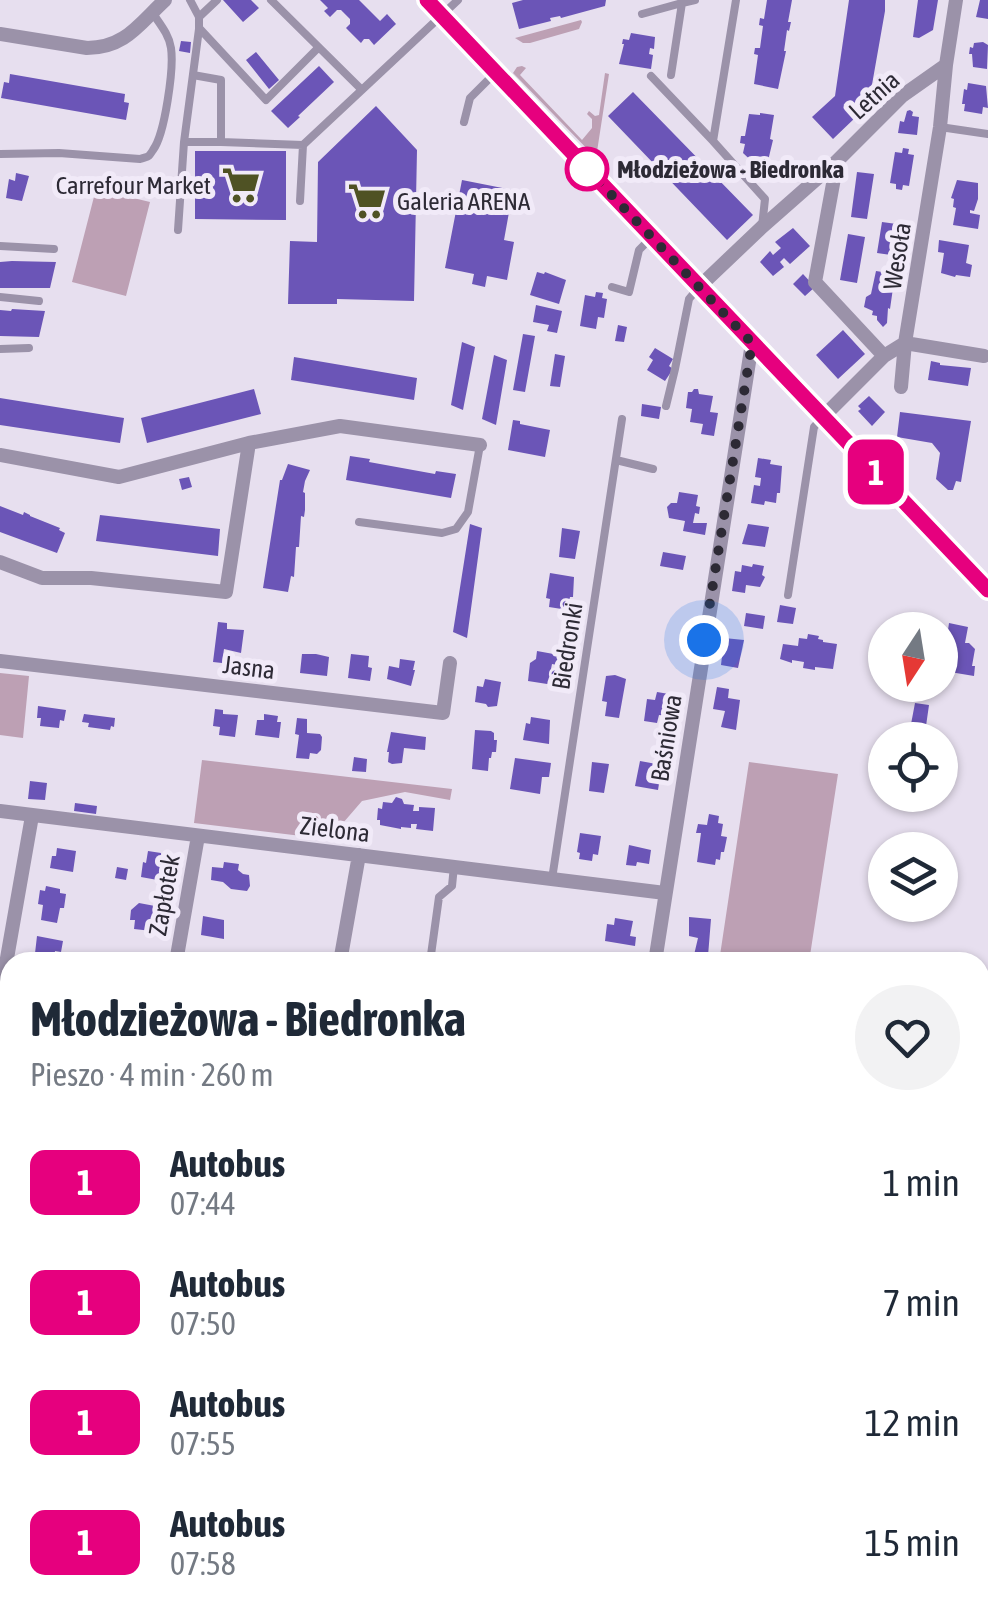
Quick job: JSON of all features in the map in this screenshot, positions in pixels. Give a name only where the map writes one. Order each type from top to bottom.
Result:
[{"type":"street","points":[[0,34],[100,48],[126,38],[165,0]]},
{"type":"street","points":[[427,0],[988,590]]},
{"type":"street","points":[[946,65],[956,0]]},
{"type":"street","name":"Wesoła","points":[[901,387],[946,65]]},
{"type":"street","name":"Letnia","points":[[699,286],[726,255],[837,161],[902,96],[946,65]]},
{"type":"street","points":[[837,161],[815,282],[884,356]]},
{"type":"street","name":"Baśniowa","points":[[656,952],[752,343]]},
{"type":"street","points":[[823,417],[884,356],[906,343],[984,356]]},
{"type":"street","points":[[0,455],[119,477],[249,443],[340,426],[480,445]]},
{"type":"street","points":[[0,562],[42,578],[90,578],[226,592],[249,443]]},
{"type":"street","name":"Jasna","points":[[0,661],[443,712],[450,663]]},
{"type":"street","name":"Zielona","points":[[0,812],[665,894]]},
{"type":"street","points":[[8,952],[32,816]]},
{"type":"street","name":"Zapłotek","points":[[178,952],[198,836]]},
{"type":"street","points":[[342,952],[359,854]]},
{"type":"lane","points":[[178,230],[184,142],[199,28],[199,17],[190,0]]},
{"type":"lane","points":[[199,17],[217,0]]},
{"type":"lane","points":[[271,0],[360,89]]},
{"type":"lane","points":[[300,201],[303,145],[458,0]]},
{"type":"lane","points":[[642,14],[695,0]]},
{"type":"lane","points":[[713,140],[736,0]]},
{"type":"lane","points":[[672,74],[682,4]]},
{"type":"lane","points":[[0,154],[140,159],[149,156],[157,146],[170,84],[171,47],[152,12]]},
{"type":"lane","points":[[199,28],[266,100],[318,48]]},
{"type":"lane","points":[[464,122],[470,98],[494,73]]},
{"type":"lane","points":[[193,75],[221,80],[221,142]]},
{"type":"lane","points":[[652,76],[765,199],[762,227]]},
{"type":"lane","points":[[940,127],[988,134]]},
{"type":"lane","points":[[184,142],[303,145]]},
{"type":"lane","points":[[612,287],[628,292],[639,250],[652,237]]},
{"type":"lane","points":[[0,246],[54,249]]},
{"type":"lane","points":[[666,406],[688,299],[699,286]]},
{"type":"lane","points":[[0,296],[39,300]]},
{"type":"lane","points":[[0,349],[29,348]]},
{"type":"lane","points":[[788,595],[814,427],[823,417]]},
{"type":"lane","name":"Biedronki","points":[[552,879],[622,419]]},
{"type":"lane","points":[[359,522],[442,533],[456,529],[468,512],[480,445]]},
{"type":"lane","points":[[616,460],[653,468]]},
{"type":"lane","points":[[431,952],[439,897],[452,886],[454,866]]},
{"type":"shaded area","points":[[581,20],[579,29],[530,43],[515,38]]},
{"type":"shaded area","points":[[522,66],[526,68],[520,75],[582,140],[592,128],[589,111],[599,115],[605,73],[609,74],[596,158],[513,73]]},
{"type":"shaded area","points":[[96,189],[150,202],[126,296],[72,282]]},
{"type":"shaded area","points":[[0,673],[29,676],[23,738],[0,735]]},
{"type":"shaded area","points":[[202,760],[452,789],[450,800],[405,792],[362,801],[343,823],[318,838],[194,823]]},
{"type":"shaded area","points":[[749,762],[838,774],[811,952],[720,952]]},
{"type":"building","points":[[223,0],[251,0],[259,8],[243,22]]},
{"type":"building","points":[[320,0],[359,0],[380,21],[387,14],[396,24],[374,45],[369,39],[361,43],[346,28],[350,19],[341,10],[330,17]]},
{"type":"building","points":[[606,0],[605,6],[519,29],[512,3]]},
{"type":"building","points":[[767,0],[792,0],[778,89],[754,84],[758,55],[754,54],[755,48],[760,48],[760,18],[764,19]]},
{"type":"building","points":[[849,0],[885,0],[885,11],[870,96],[853,112],[857,116],[833,139],[812,117],[835,96]]},
{"type":"building","points":[[918,0],[938,0],[933,30],[919,38],[913,37]]},
{"type":"building","points":[[980,0],[988,0],[988,19],[976,17]]},
{"type":"building","points":[[631,33],[655,37],[654,49],[650,48],[649,54],[653,55],[651,69],[619,64],[623,39],[629,40]]},
{"type":"building","points":[[181,41],[191,42],[190,53],[179,51]]},
{"type":"building","points":[[974,43],[988,45],[987,69],[973,67],[969,54]]},
{"type":"building","points":[[256,52],[279,80],[269,89],[246,60]]},
{"type":"building","points":[[319,66],[334,82],[288,128],[271,111]]},
{"type":"building","points":[[10,74],[125,94],[124,102],[129,103],[126,120],[1,98]]},
{"type":"building","points":[[968,83],[986,86],[988,108],[983,107],[982,114],[964,111],[964,89],[967,90]]},
{"type":"building","points":[[633,92],[753,215],[727,240],[608,116]]},
{"type":"building","name":"Galeria ARENA","points":[[376,106],[417,150],[414,301],[337,299],[337,304],[288,304],[290,241],[317,242],[318,162]]},
{"type":"building","points":[[910,110],[912,116],[919,117],[917,135],[898,133],[900,121],[904,122]]},
{"type":"building","points":[[749,114],[774,115],[766,169],[759,168],[743,153],[745,144],[740,143]]},
{"type":"building","points":[[903,148],[914,155],[909,186],[903,185],[902,190],[890,183],[895,152],[902,153]]},
{"type":"building","name":"Carrefour Market","points":[[195,151],[286,151],[286,220],[195,219]]},
{"type":"building","points":[[857,172],[874,174],[867,219],[851,217]]},
{"type":"building","points":[[16,173],[29,176],[22,201],[6,198],[9,179],[15,181]]},
{"type":"building","points":[[462,180],[513,190],[504,240],[514,242],[507,280],[487,276],[485,287],[472,284],[474,274],[445,268]]},
{"type":"building","points":[[957,180],[978,183],[978,199],[970,213],[980,215],[978,229],[953,225],[956,208],[951,198]]},
{"type":"building","points":[[882,222],[904,225],[901,245],[893,244],[891,255],[877,253]]},
{"type":"building","points":[[793,228],[810,246],[790,264],[784,258],[780,262],[784,267],[773,276],[760,262],[770,251],[773,255],[781,248],[775,242]]},
{"type":"building","points":[[848,234],[865,237],[857,283],[840,280]]},
{"type":"building","points":[[939,240],[969,245],[966,263],[972,265],[970,277],[941,273],[944,253],[938,252]]},
{"type":"building","points":[[0,262],[56,262],[50,288],[0,288]]},
{"type":"building","points":[[876,271],[895,274],[887,323],[883,327],[873,311],[864,307]]},
{"type":"building","points":[[537,272],[566,280],[559,304],[530,295]]},
{"type":"building","points":[[803,274],[815,287],[805,296],[793,284]]},
{"type":"building","points":[[596,292],[607,299],[604,318],[598,317],[596,329],[580,326],[585,295],[595,297]]},
{"type":"building","points":[[536,305],[562,311],[557,333],[547,331],[549,325],[533,322]]},
{"type":"building","points":[[0,310],[45,311],[39,337],[0,336]]},
{"type":"building","points":[[618,325],[627,327],[624,342],[615,341]]},
{"type":"building","points":[[843,330],[865,354],[838,379],[816,355]]},
{"type":"building","points":[[523,334],[535,336],[525,392],[513,390]]},
{"type":"building","points":[[462,342],[475,347],[463,410],[451,405]]},
{"type":"building","points":[[655,348],[673,359],[669,366],[673,369],[665,381],[647,370]]},
{"type":"building","points":[[555,354],[565,356],[560,387],[550,386]]},
{"type":"building","points":[[494,355],[507,360],[496,425],[482,419]]},
{"type":"building","points":[[294,357],[417,378],[414,400],[291,380]]},
{"type":"building","points":[[931,361],[971,368],[968,386],[928,380]]},
{"type":"building","points":[[254,389],[261,414],[147,443],[141,418]]},
{"type":"building","points":[[694,389],[713,396],[710,412],[718,413],[714,436],[701,434],[703,424],[690,422],[692,409],[686,408],[688,392]]},
{"type":"building","points":[[869,396],[885,412],[872,426],[858,411]]},
{"type":"building","points":[[0,398],[124,418],[120,443],[0,425]]},
{"type":"building","points":[[642,404],[661,407],[659,419],[641,416]]},
{"type":"building","points":[[900,412],[971,421],[961,482],[956,481],[953,490],[936,479],[940,453],[932,443],[897,437]]},
{"type":"building","points":[[513,420],[550,430],[545,457],[508,450]]},
{"type":"building","points":[[350,456],[435,474],[456,474],[451,498],[346,480]]},
{"type":"building","points":[[758,458],[782,466],[776,503],[751,503],[754,485],[760,486],[761,478],[755,477]]},
{"type":"building","points":[[288,464],[310,470],[303,492],[305,510],[294,577],[291,576],[288,592],[263,588],[280,480]]},
{"type":"building","points":[[189,477],[192,487],[182,490],[179,479]]},
{"type":"building","points":[[679,492],[698,495],[699,514],[695,513],[693,523],[707,523],[705,535],[683,531],[685,521],[669,518],[667,507],[677,503]]},
{"type":"building","points":[[0,506],[60,528],[65,533],[57,553],[0,532]]},
{"type":"building","points":[[100,515],[220,529],[218,556],[96,541]]},
{"type":"building","points":[[470,524],[482,528],[467,638],[453,632]]},
{"type":"building","points":[[748,524],[769,527],[765,547],[742,544]]},
{"type":"building","points":[[562,528],[580,531],[575,559],[559,557]]},
{"type":"building","points":[[663,552],[686,556],[683,570],[660,566]]},
{"type":"building","points":[[742,565],[764,566],[765,577],[760,587],[746,585],[745,593],[732,591],[735,571],[741,572]]},
{"type":"building","points":[[550,573],[574,577],[568,610],[549,607],[550,599],[546,598]]},
{"type":"building","points":[[780,605],[796,608],[793,624],[777,622]]},
{"type":"building","points":[[746,613],[765,616],[763,629],[744,626]]},
{"type":"building","points":[[218,622],[227,623],[227,629],[244,630],[241,653],[224,649],[222,663],[213,662]]},
{"type":"building","points":[[958,625],[968,627],[965,643],[975,649],[974,676],[958,673]]},
{"type":"building","points":[[808,634],[837,644],[833,669],[803,668],[804,662],[780,659],[783,644],[798,646],[799,638],[807,639]]},
{"type":"building","points":[[724,638],[744,640],[738,668],[721,665]]},
{"type":"building","points":[[537,651],[559,655],[557,665],[552,664],[551,669],[563,670],[560,686],[528,681],[530,663],[536,659]]},
{"type":"building","points":[[302,654],[329,657],[327,676],[300,673]]},
{"type":"building","points":[[351,654],[369,656],[370,681],[348,678]]},
{"type":"building","points":[[400,659],[415,661],[411,686],[387,679],[389,666],[399,668]]},
{"type":"building","points":[[606,676],[626,679],[619,718],[605,716],[607,702],[602,701]]},
{"type":"building","points":[[485,679],[501,682],[497,706],[475,702],[477,686],[483,687]]},
{"type":"building","points":[[717,687],[729,689],[728,698],[740,700],[736,730],[721,727],[725,711],[713,709]]},
{"type":"building","points":[[657,692],[675,695],[672,712],[669,716],[659,715],[657,723],[644,721],[647,699],[655,700]]},
{"type":"building","points":[[915,703],[929,705],[927,722],[911,722]]},
{"type":"building","points":[[38,706],[66,710],[59,728],[40,726]]},
{"type":"building","points":[[215,709],[238,715],[235,737],[219,735],[220,727],[213,726]]},
{"type":"building","points":[[84,714],[115,718],[114,727],[88,727],[89,723],[82,722]]},
{"type":"building","points":[[264,714],[278,716],[279,738],[255,735],[257,720],[264,720]]},
{"type":"building","points":[[531,717],[550,720],[549,744],[523,740]]},
{"type":"building","points":[[297,718],[307,719],[307,733],[322,737],[321,750],[310,753],[309,759],[296,758]]},
{"type":"building","points":[[475,730],[491,731],[497,740],[488,771],[472,769]]},
{"type":"building","points":[[391,732],[426,737],[425,750],[404,748],[402,763],[388,762]]},
{"type":"building","points":[[354,757],[367,759],[366,772],[352,771]]},
{"type":"building","points":[[515,758],[551,763],[549,777],[542,777],[540,794],[510,789]]},
{"type":"building","points":[[640,761],[662,765],[658,790],[635,786]]},
{"type":"building","points":[[592,762],[609,764],[604,793],[589,791]]},
{"type":"building","points":[[30,781],[47,783],[45,800],[28,799]]},
{"type":"building","points":[[396,797],[404,804],[414,805],[413,811],[419,811],[419,807],[435,808],[433,831],[416,829],[417,824],[401,829],[380,825],[378,808],[382,809],[383,802],[392,803]]},
{"type":"building","points":[[75,803],[97,806],[96,814],[74,811]]},
{"type":"building","points":[[709,814],[719,816],[718,823],[723,824],[721,836],[727,837],[724,852],[715,865],[697,862],[701,833],[696,833],[698,824],[707,825]]},
{"type":"building","points":[[580,833],[601,836],[598,855],[593,854],[592,861],[579,859]]},
{"type":"building","points":[[629,845],[651,850],[649,864],[626,865]]},
{"type":"building","points":[[57,848],[76,851],[73,872],[50,868]]},
{"type":"building","points":[[148,851],[167,856],[163,881],[141,877]]},
{"type":"building","points":[[224,862],[239,864],[238,870],[249,875],[247,891],[211,880],[212,867],[223,868]]},
{"type":"building","points":[[117,867],[128,869],[126,880],[115,878]]},
{"type":"building","points":[[46,886],[66,894],[57,923],[41,920],[40,890],[45,891]]},
{"type":"building","points":[[139,903],[155,906],[152,931],[134,929],[131,910]]},
{"type":"building","points":[[203,916],[224,920],[224,939],[201,935]]},
{"type":"building","points":[[689,917],[711,919],[708,952],[695,952],[698,938],[689,936]]},
{"type":"building","points":[[615,918],[633,921],[630,936],[636,937],[635,946],[605,941],[607,924],[614,925]]},
{"type":"building","points":[[37,936],[63,941],[61,952],[35,952]]},
{"type":"bus line","name":"1","points":[[427,0],[988,590]]},
{"type":"place","name":"Młodzieżowa - Biedronka","points":[[587,169]]},
{"type":"place","name":"Carrefour Market","points":[[241,185]]},
{"type":"place","name":"Galeria ARENA","points":[[367,201]]},
{"type":"route","points":[[587,169],[752,343],[704,640]]}]
